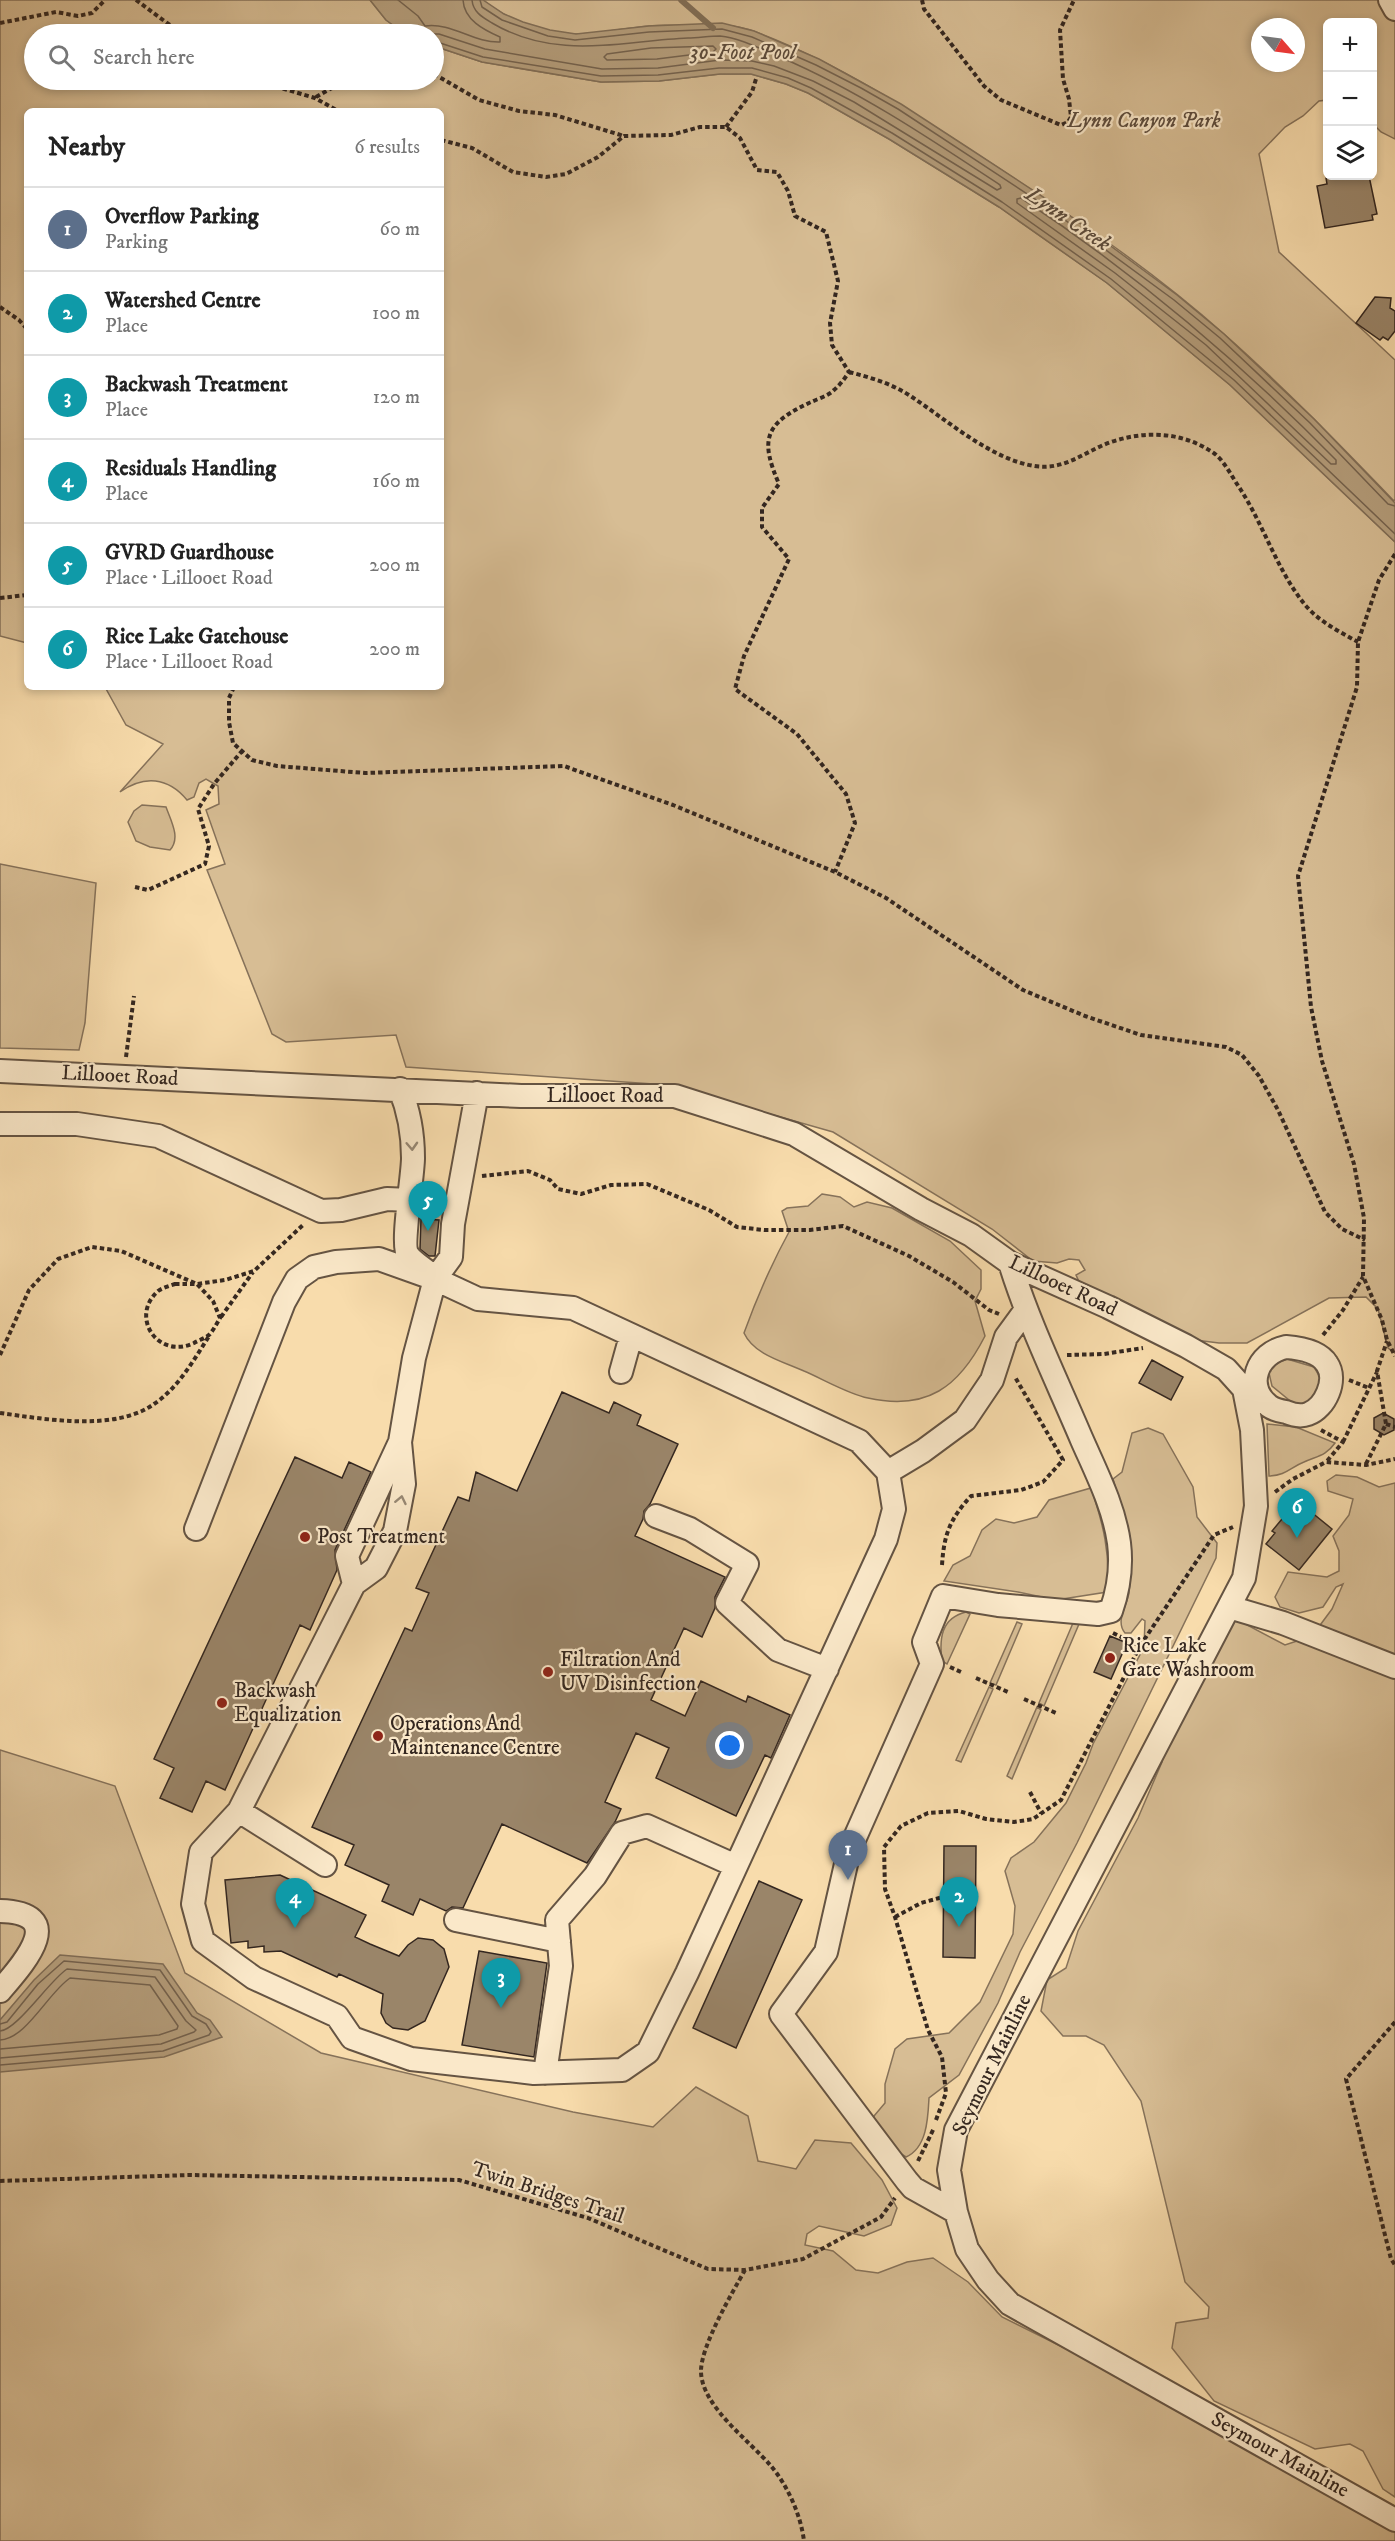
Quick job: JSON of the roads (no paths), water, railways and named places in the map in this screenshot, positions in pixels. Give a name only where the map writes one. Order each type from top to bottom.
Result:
[{"type":"street","points":[[1390,0],[1395,9]]},
{"type":"street","name":"Lillooet Road","points":[[0,1071],[521,1096],[675,1096],[794,1134],[921,1209],[971,1235],[1010,1263],[1108,1307],[1186,1346],[1226,1369],[1251,1387]]},
{"type":"street","points":[[400,1089],[407,1106],[411,1136],[410,1200],[404,1241],[407,1254],[435,1279]]},
{"type":"street","points":[[196,1529],[284,1302],[297,1278],[314,1267],[336,1262],[379,1259],[435,1279],[478,1299],[573,1308],[859,1441],[888,1472],[894,1509],[886,1539],[687,1973],[648,2052],[622,2070],[545,2073],[411,2060],[352,2038],[337,2016],[254,1978],[203,1941],[193,1904],[201,1852],[239,1811],[354,1584],[376,1568],[395,1531],[404,1484],[400,1442],[414,1358],[435,1279],[451,1257],[453,1224],[477,1094]]},
{"type":"street","points":[[0,1124],[77,1124],[158,1136],[321,1211],[341,1210],[387,1199],[410,1200]]},
{"type":"street","points":[[956,2211],[913,2188],[781,2014],[826,1952],[849,1851],[932,1664],[924,1642],[943,1596],[1053,1610],[1098,1614],[1111,1611],[1120,1578],[1119,1545],[1115,1523],[1104,1490],[1025,1311],[1010,1263]]},
{"type":"street","points":[[888,1472],[923,1451],[965,1420],[992,1380],[1006,1337],[1025,1311]]},
{"type":"street","points":[[621,1372],[632,1336]]},
{"type":"street","points":[[1295,1348],[1310,1351],[1327,1363],[1330,1375],[1330,1387],[1322,1404],[1313,1412],[1296,1416],[1270,1408],[1251,1387],[1264,1357],[1275,1350],[1295,1348]]},
{"type":"street","name":"Seymour Mainline","points":[[1251,1387],[1254,1517],[1244,1578],[956,2130],[949,2170],[956,2211],[967,2249],[988,2280],[1010,2304],[1395,2520]]},
{"type":"street","points":[[354,1584],[347,1556],[400,1442]]},
{"type":"street","points":[[656,1516],[690,1529],[747,1564],[727,1603],[778,1650],[827,1670]]},
{"type":"street","points":[[1229,1607],[1283,1623],[1395,1667]]},
{"type":"street","points":[[239,1811],[325,1865]]},
{"type":"street","points":[[545,2073],[561,1966],[557,1920],[595,1876],[622,1833],[647,1826],[736,1866]]},
{"type":"street","points":[[0,1911],[12,1911],[29,1917],[36,1924],[38,1931],[30,1956],[0,1991]]},
{"type":"street","points":[[456,1920],[559,1941]]},
{"type":"water","name":"30-Foot Pool","points":[[370,0],[483,0],[504,14],[523,22],[550,30],[576,34],[649,26],[722,23],[754,31],[819,59],[901,104],[1054,204],[1177,295],[1224,334],[1314,419],[1395,503],[1395,542],[1230,385],[1107,283],[999,207],[889,139],[808,93],[751,74],[720,74],[659,81],[601,82],[482,62],[444,49],[444,24],[391,24]]},
{"type":"water","points":[[60,1955],[163,1964],[197,2013],[210,2020],[222,2037],[164,2057],[0,2072],[0,2020],[34,1980]]},
{"type":"waterway","name":"Lynn Creek","points":[[681,0],[713,28]]},
{"type":"place","name":"GVRD Guardhouse","points":[[428,1231]]},
{"type":"place","name":"Post Treatment","points":[[305,1537]]},
{"type":"place","name":"Rice Lake Gatehouse","points":[[1297,1538]]},
{"type":"place","name":"Rice Lake Gate Washroom","points":[[1110,1658]]},
{"type":"place","name":"Filtration And UV Disinfection","points":[[548,1672]]},
{"type":"place","name":"Backwash Equalization","points":[[222,1703]]},
{"type":"place","name":"Operations And Maintenance Centre","points":[[378,1736]]},
{"type":"place","name":"Overflow Parking","points":[[848,1880]]},
{"type":"place","name":"Watershed Centre","points":[[959,1927]]},
{"type":"place","name":"Residuals Handling","points":[[295,1928]]},
{"type":"place","name":"Backwash Treatment","points":[[501,2008]]},
{"type":"park label","name":"Lynn Canyon Park","points":[[1144,121]]}]
